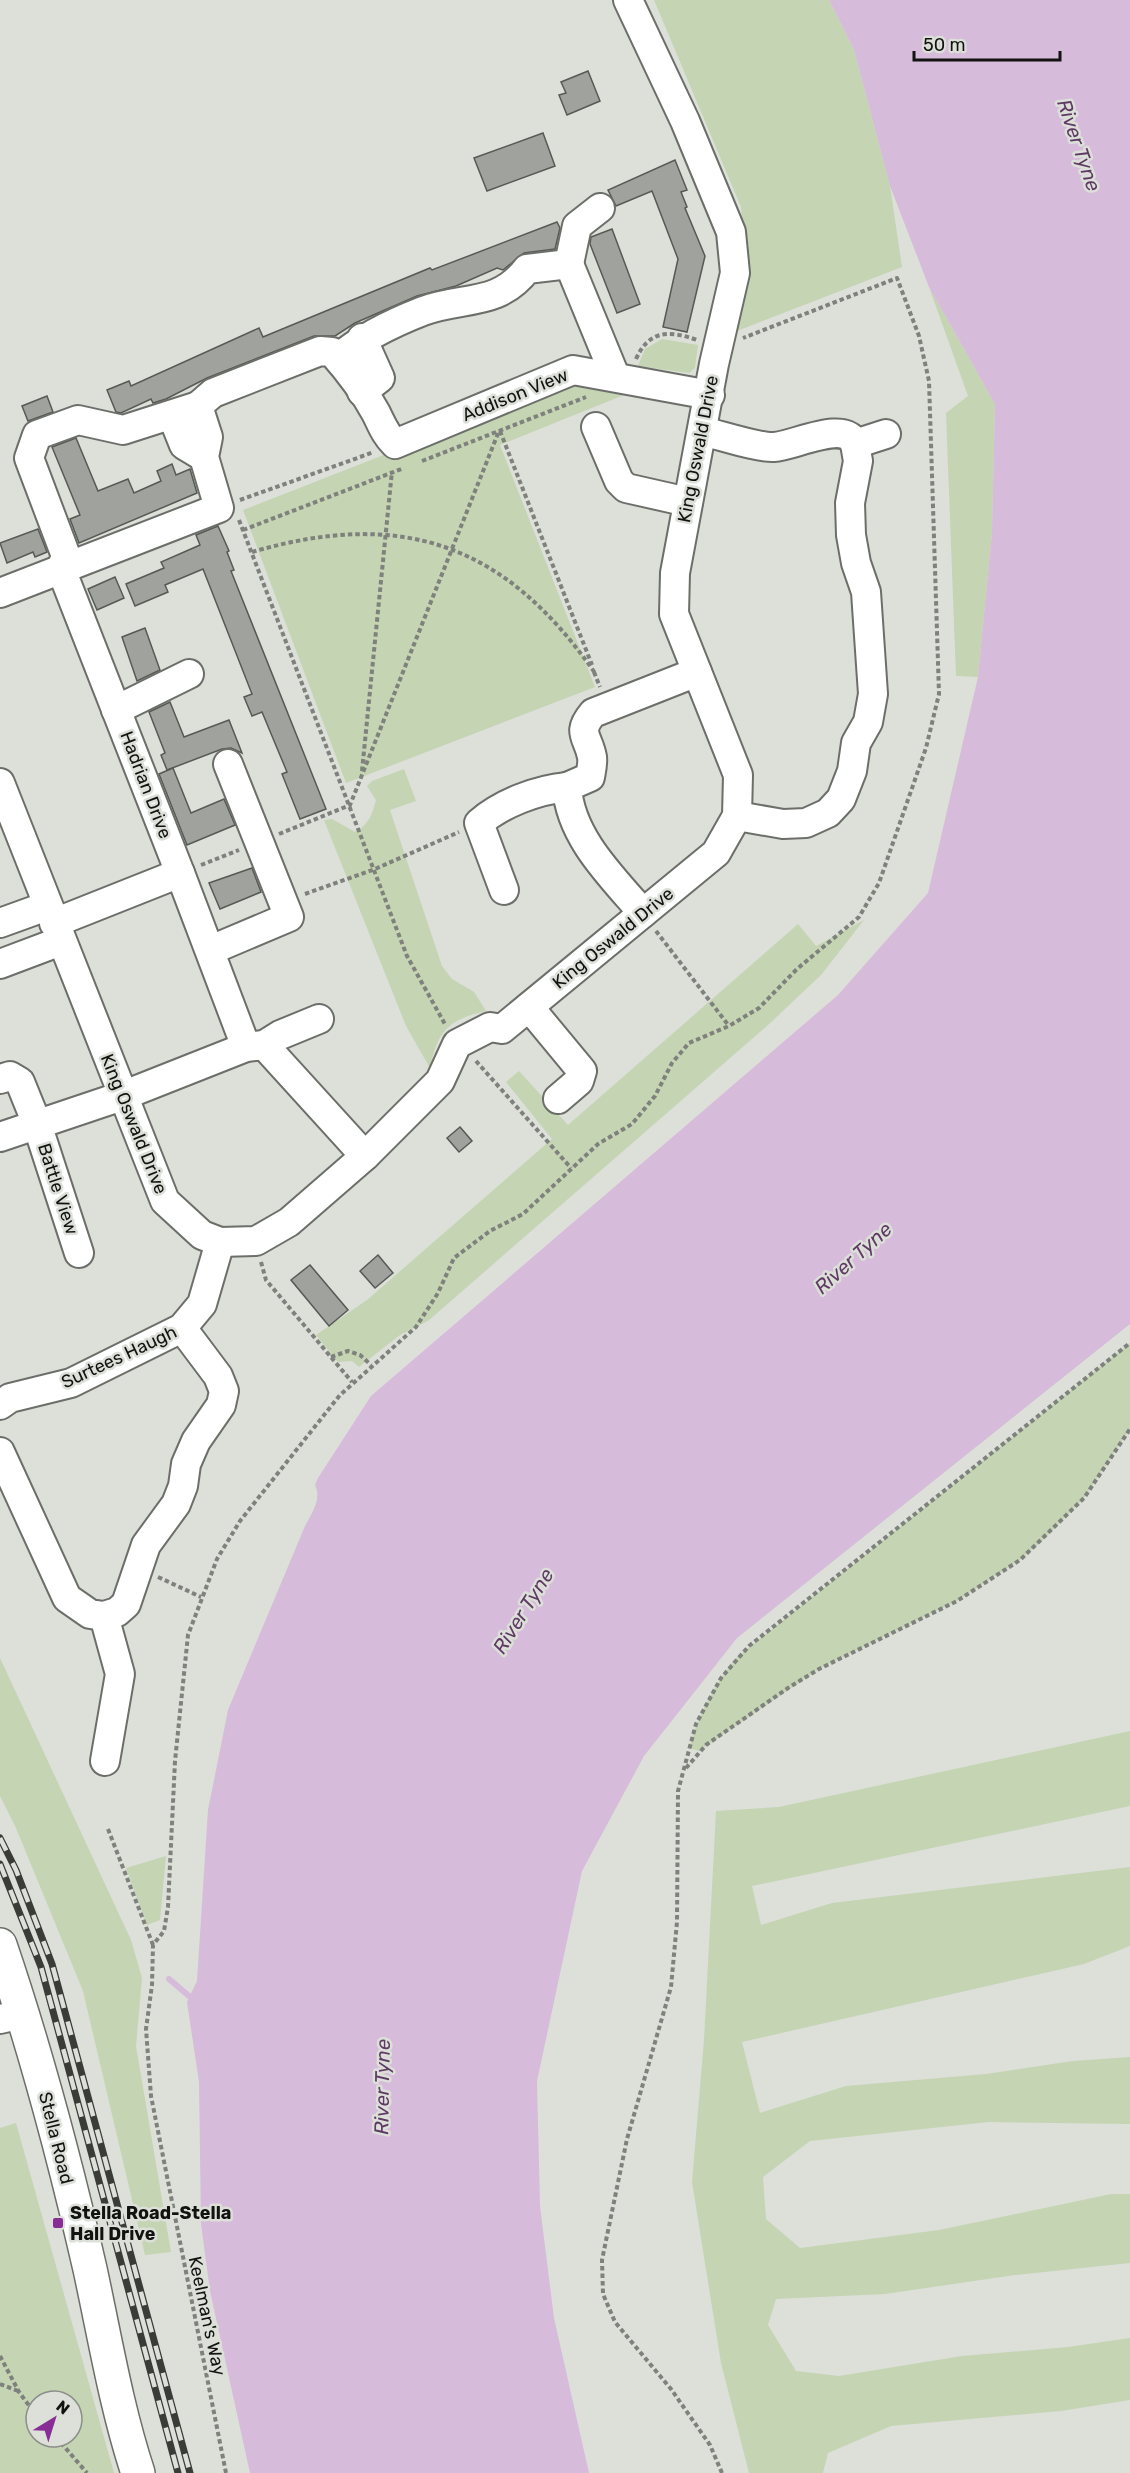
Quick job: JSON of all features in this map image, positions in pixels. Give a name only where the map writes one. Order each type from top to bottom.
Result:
[{"type":"main road","name":"Stella Road","points":[[0,1945],[11,2016],[86,2256],[123,2427],[138,2473]]},
{"type":"street","name":"King Oswald Drive","points":[[457,1044],[490,1027],[502,1029],[716,853],[737,816],[738,776],[674,614],[675,573],[717,348],[735,273],[731,231],[685,121],[628,0]]},
{"type":"street","points":[[600,208],[577,226],[569,264],[615,376]]},
{"type":"street","points":[[338,358],[362,338],[425,310],[496,296],[516,283],[527,269],[569,264]]},
{"type":"street","points":[[362,338],[380,378],[362,392]]},
{"type":"street","points":[[61,570],[66,556],[29,458],[37,435],[78,420],[123,430],[185,410],[213,393],[320,351],[332,352],[338,358],[376,414],[383,433],[395,444]]},
{"type":"street","name":"Addison View","points":[[395,444],[573,370],[710,395]]},
{"type":"street","points":[[0,593],[226,505],[204,457],[208,437],[185,410]]},
{"type":"street","points":[[596,427],[619,481],[626,488],[688,502]]},
{"type":"street","points":[[702,431],[774,447],[831,433],[846,433],[853,438],[858,461],[850,503],[851,534],[856,563],[866,592],[873,694],[868,722],[856,743],[852,771],[841,799],[828,813],[806,823],[783,824],[737,816]]},
{"type":"street","points":[[855,444],[886,434]]},
{"type":"street","name":"Hadrian Drive","points":[[61,570],[211,950],[255,1046]]},
{"type":"street","points":[[504,890],[479,823],[493,811],[548,789],[567,787],[590,777],[592,758],[584,739],[585,724],[593,713],[697,672]]},
{"type":"street","points":[[116,710],[189,674]]},
{"type":"street","points":[[211,950],[289,917],[228,764]]},
{"type":"street","name":"King Oswald Drive","points":[[0,783],[165,1201],[202,1235],[220,1242]]},
{"type":"street","points":[[567,787],[568,802],[582,837],[643,913]]},
{"type":"street","points":[[0,964],[54,923],[180,873]]},
{"type":"street","points":[[0,923],[54,923]]},
{"type":"street","points":[[529,1007],[582,1071],[579,1081],[558,1099]]},
{"type":"street","name":"Battle View","points":[[0,1137],[122,1096],[255,1046],[319,1019]]},
{"type":"street","points":[[220,1242],[256,1241],[289,1222],[365,1156],[440,1080],[457,1044]]},
{"type":"street","points":[[255,1046],[365,1156]]},
{"type":"street","name":"Battle View","points":[[0,1079],[10,1076],[20,1082],[37,1124],[79,1253]]},
{"type":"street","name":"Surtees Haugh","points":[[0,1405],[10,1398],[71,1383],[182,1328],[202,1304],[211,1280],[220,1242]]},
{"type":"street","points":[[0,1452],[68,1598],[90,1614],[104,1616],[117,1612],[126,1604],[146,1545],[176,1504],[183,1486],[186,1464],[196,1441],[221,1405],[224,1390],[218,1376],[182,1328]]},
{"type":"street","points":[[104,1616],[120,1674],[105,1761]]},
{"type":"path","points":[[180,873],[350,805],[500,431],[608,707]]},
{"type":"path","points":[[362,776],[395,444],[226,505],[252,552],[408,956],[457,1044],[484,1068],[571,1168]]},
{"type":"path","points":[[252,552],[283,543],[358,533],[386,534],[453,549],[491,569],[536,601],[568,635],[595,673]]},
{"type":"path","points":[[283,902],[375,869],[479,823]]},
{"type":"path","points":[[643,913],[729,1026]]},
{"type":"path","points":[[256,1241],[266,1280],[352,1382]]},
{"type":"path","points":[[722,2473],[710,2445],[670,2389],[615,2322],[603,2294],[602,2280],[604,2242],[627,2139],[671,1987],[677,1922],[676,1806],[696,1724],[721,1678],[736,1658],[1130,1343]]},
{"type":"path","points":[[331,1357],[348,1351],[360,1355],[370,1365]]},
{"type":"path","points":[[684,1772],[706,1745],[788,1688],[819,1669],[957,1601],[1020,1560],[1084,1498],[1130,1429]]},
{"type":"path","points":[[139,1568],[201,1597]]},
{"type":"path","points":[[108,1829],[153,1945]]},
{"type":"path","name":"Keelman's Way","points":[[152,1985],[146,2029],[151,2096],[226,2473]]},
{"type":"path","points":[[0,2356],[24,2399]]},
{"type":"path","points":[[0,2384],[19,2392]]},
{"type":"path","points":[[66,2449],[87,2473]]},
{"type":"green space","points":[[654,0],[829,0],[854,50],[890,186],[902,267],[737,331],[746,267],[741,207]]},
{"type":"green space","points":[[929,287],[995,404],[992,532],[978,677],[956,676],[946,413],[968,396]]},
{"type":"green space","points":[[662,339],[698,345],[695,368],[689,373],[638,366],[645,349]]},
{"type":"green space","points":[[580,378],[629,393],[500,445],[595,687],[346,783],[243,510]]},
{"type":"green space","points":[[404,769],[416,801],[390,810],[442,966],[452,979],[474,992],[486,1011],[462,1018],[447,1029],[437,1044],[430,1068],[406,1026],[324,820],[332,819],[355,832],[369,819],[376,800],[367,786],[372,781]]},
{"type":"green space","points":[[864,920],[821,975],[768,1025],[428,1321],[400,1335],[359,1367],[352,1361],[338,1362],[316,1335],[367,1300],[552,1139],[506,1082],[519,1071],[568,1125],[798,924],[816,946]]},
{"type":"green space","points":[[1130,1343],[1130,1429],[1084,1498],[1043,1540],[1020,1560],[957,1601],[819,1669],[699,1751],[689,1748],[708,1701],[736,1658]]},
{"type":"green space","points":[[0,1658],[131,1940],[142,1978],[136,2046],[171,2252],[145,2255],[83,1991],[16,1828],[0,1796]]},
{"type":"green space","points":[[1130,1731],[1130,1806],[752,1886],[761,1925],[832,1903],[1130,1867],[1130,1946],[1084,1964],[742,2042],[760,2113],[846,2086],[986,2074],[1073,2061],[1130,2057],[1130,2124],[989,2122],[810,2141],[763,2177],[766,2219],[800,2248],[939,2230],[1111,2194],[1130,2194],[1130,2263],[1015,2275],[885,2294],[776,2299],[768,2325],[796,2371],[839,2376],[962,2356],[1068,2347],[1130,2338],[1130,2400],[1061,2411],[891,2426],[828,2453],[823,2473],[749,2473],[721,2363],[692,2182],[704,2040],[716,1811],[779,1807]]},
{"type":"green space","points":[[166,1856],[160,1920],[147,1925],[126,1868]]},
{"type":"green space","points":[[16,2123],[114,2473],[0,2473],[0,2128]]},
{"type":"water","name":"River Tyne","points":[[829,0],[1130,0],[1130,1324],[737,1638],[644,1756],[582,1871],[537,2081],[540,2206],[554,2318],[589,2473],[250,2473],[210,2291],[201,2224],[199,2082],[187,2002],[197,1981],[208,1810],[228,1710],[315,1506],[317,1490],[315,1485],[318,1478],[371,1396],[838,995],[928,893],[978,677],[992,532],[995,404],[929,287],[890,186],[854,50]]},
{"type":"building","points":[[588,71],[600,101],[567,115],[559,95],[566,93],[561,82]]},
{"type":"building","points":[[543,133],[555,166],[487,191],[474,158]]},
{"type":"building","points":[[675,160],[687,190],[681,192],[687,207],[685,208],[705,256],[687,332],[663,327],[678,259],[652,191],[616,206],[608,190]]},
{"type":"building","points":[[557,222],[560,228],[555,249],[524,253],[503,270],[497,268],[456,286],[417,296],[355,323],[335,336],[314,336],[207,378],[166,399],[153,403],[151,399],[121,413],[116,412],[107,390],[129,381],[131,386],[259,328],[263,337],[430,268],[432,270]]},
{"type":"building","points":[[612,229],[640,304],[617,313],[590,244],[591,237]]},
{"type":"building","points":[[47,396],[53,412],[28,421],[22,406]]},
{"type":"building","points":[[76,438],[98,491],[128,479],[134,493],[161,481],[157,471],[172,464],[176,475],[190,469],[197,493],[79,543],[70,519],[80,515],[52,447]]},
{"type":"building","points":[[218,526],[229,551],[227,552],[234,570],[231,571],[326,809],[300,819],[282,774],[287,772],[262,712],[252,716],[244,697],[252,694],[203,569],[165,585],[168,592],[135,606],[126,584],[164,568],[161,562],[200,545],[196,535]]},
{"type":"building","points":[[38,529],[47,552],[35,557],[33,552],[7,563],[0,543]]},
{"type":"building","points":[[115,577],[124,598],[97,610],[88,589]]},
{"type":"building","points":[[145,628],[160,670],[137,681],[122,637]]},
{"type":"building","points":[[170,702],[184,737],[229,720],[242,753],[231,748],[222,749],[167,770],[161,755],[165,753],[149,712]]},
{"type":"building","points":[[173,768],[191,813],[224,799],[235,825],[187,845],[159,774]]},
{"type":"building","points":[[252,868],[261,892],[220,909],[209,883]]},
{"type":"building","points":[[460,1127],[472,1141],[459,1152],[447,1138]]},
{"type":"building","points":[[378,1255],[393,1273],[375,1288],[360,1271]]},
{"type":"building","points":[[310,1265],[348,1310],[329,1326],[291,1280]]},
{"type":"waterway","points":[[169,1979],[189,1996]]},
{"type":"railway","points":[[0,1838],[16,1870],[52,1964],[190,2473]]},
{"type":"railway","points":[[0,1864],[41,1967],[178,2473]]},
{"type":"place","name":"Stella Road-Stella Hall Drive","points":[[58,2223]]}]
